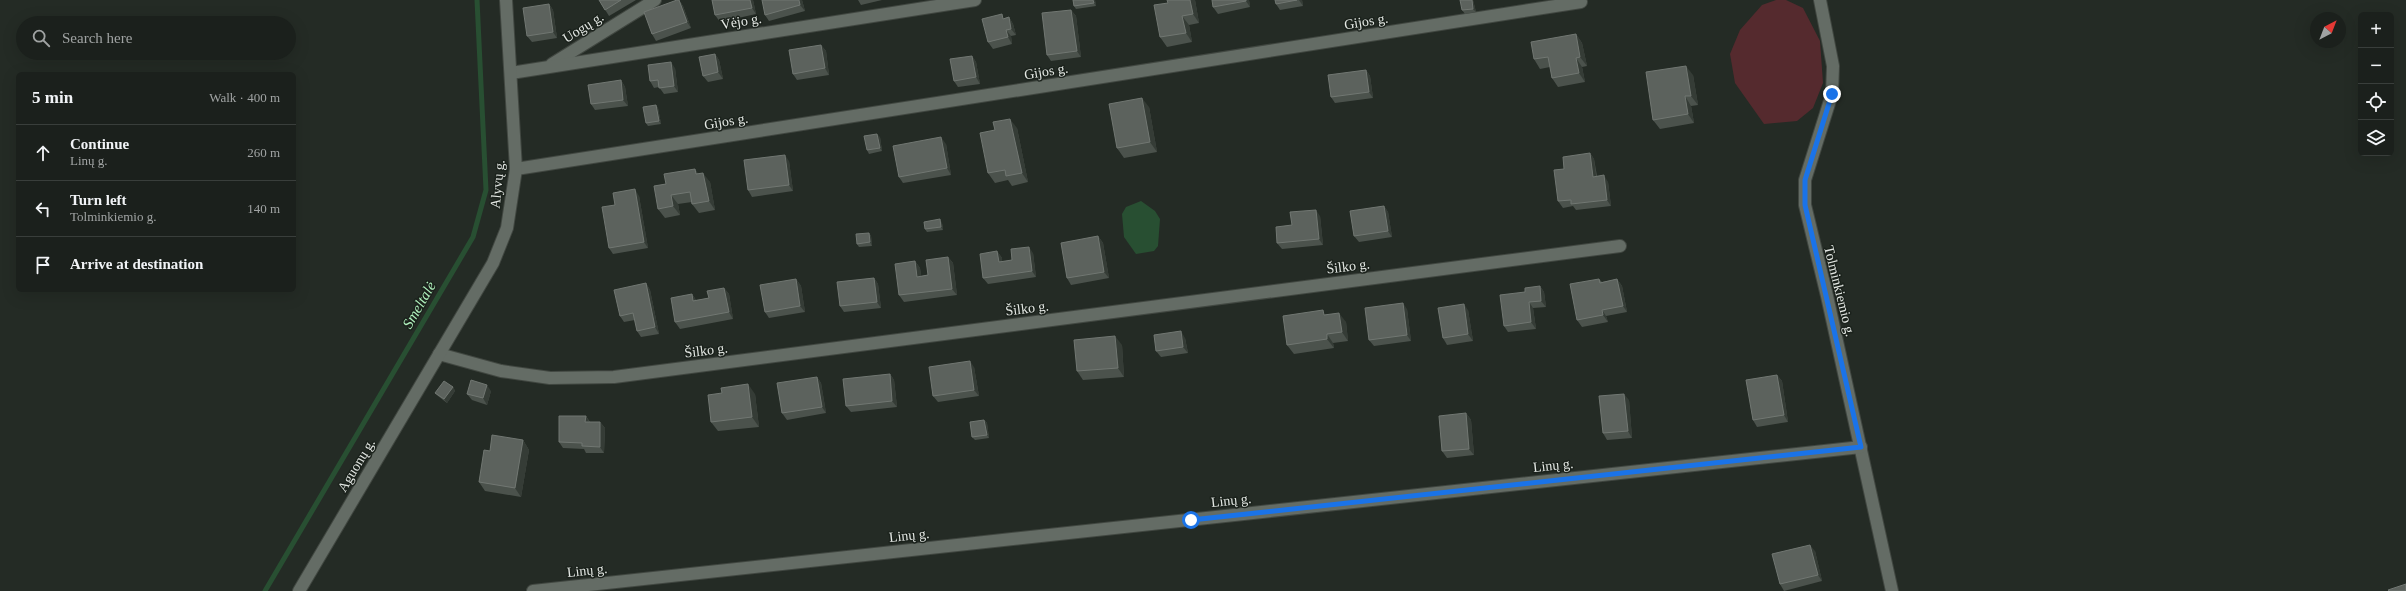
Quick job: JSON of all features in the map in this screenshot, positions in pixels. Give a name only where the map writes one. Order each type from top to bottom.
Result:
[{"type":"street","name":"Alyvų g.","points":[[439,354],[493,263],[507,228],[516,169],[506,0]]},
{"type":"street","name":"Uogų g.","points":[[548,66],[655,0]]},
{"type":"street","name":"Vėjo g.","points":[[511,73],[975,0]]},
{"type":"street","name":"Tolminkiemio g.","points":[[1820,0],[1833,66],[1832,94],[1805,180],[1805,205],[1861,447],[1892,591]]},
{"type":"street","name":"Gijos g.","points":[[516,169],[1581,2]]},
{"type":"street","name":"Šilko g.","points":[[439,354],[501,371],[550,378],[614,377],[1620,246]]},
{"type":"street","name":"Aguonų g.","points":[[299,591],[439,354]]},
{"type":"street","name":"Linų g.","points":[[533,591],[1861,447]]},
{"type":"shaded area","points":[[1776,0],[1786,0],[1803,8],[1820,41],[1823,83],[1813,108],[1797,121],[1764,124],[1735,83],[1730,54],[1740,30],[1762,5]]},
{"type":"shaded area","points":[[1141,201],[1155,211],[1160,219],[1158,246],[1154,251],[1136,254],[1124,237],[1122,214],[1126,207]]},
{"type":"building","points":[[599,0],[621,0],[605,10]]},
{"type":"building","points":[[679,0],[687,22],[652,34],[644,12]]},
{"type":"building","points":[[712,0],[750,0],[752,8],[715,15]]},
{"type":"building","points":[[762,0],[799,0],[800,5],[765,15]]},
{"type":"building","points":[[1073,0],[1093,0],[1094,3],[1074,6]]},
{"type":"building","points":[[1167,0],[1190,0],[1193,14],[1182,16],[1186,33],[1160,37],[1154,5],[1168,3]]},
{"type":"building","points":[[1212,0],[1246,0],[1246,1],[1213,7]]},
{"type":"building","points":[[1275,0],[1297,0],[1276,4]]},
{"type":"building","points":[[1460,0],[1472,0],[1473,9],[1462,10]]},
{"type":"building","points":[[549,4],[553,32],[527,36],[523,8]]},
{"type":"building","points":[[1071,10],[1077,51],[1047,55],[1042,13]]},
{"type":"building","points":[[1002,14],[1003,19],[1009,17],[1011,29],[1006,30],[1008,37],[988,42],[982,19]]},
{"type":"building","points":[[1576,34],[1580,57],[1576,58],[1579,73],[1552,78],[1548,57],[1534,59],[1531,42]]},
{"type":"building","points":[[821,45],[825,68],[793,74],[789,50]]},
{"type":"building","points":[[715,54],[718,72],[703,76],[699,57]]},
{"type":"building","points":[[972,56],[976,77],[954,81],[950,59]]},
{"type":"building","points":[[671,62],[674,86],[659,88],[658,80],[650,81],[648,65]]},
{"type":"building","points":[[1686,66],[1691,96],[1685,96],[1688,114],[1653,120],[1646,72]]},
{"type":"building","points":[[1366,70],[1369,92],[1331,97],[1328,75]]},
{"type":"building","points":[[621,80],[623,100],[591,104],[588,85]]},
{"type":"building","points":[[1142,98],[1150,142],[1117,148],[1109,104]]},
{"type":"building","points":[[656,105],[659,121],[646,123],[643,107]]},
{"type":"building","points":[[1010,119],[1022,173],[1006,176],[1005,170],[988,173],[980,133],[995,130],[993,122]]},
{"type":"building","points":[[877,134],[880,148],[867,150],[864,136]]},
{"type":"building","points":[[941,137],[947,168],[899,177],[893,146]]},
{"type":"building","points":[[1590,153],[1593,177],[1604,175],[1607,200],[1571,204],[1571,200],[1558,201],[1554,170],[1564,169],[1563,157]]},
{"type":"building","points":[[785,155],[789,185],[748,190],[744,160]]},
{"type":"building","points":[[695,169],[696,174],[703,173],[709,201],[692,204],[690,192],[671,195],[673,206],[658,209],[654,186],[666,184],[664,174]]},
{"type":"building","points":[[635,189],[644,242],[609,248],[602,207],[615,205],[613,193]]},
{"type":"building","points":[[1384,206],[1388,231],[1354,236],[1350,211]]},
{"type":"building","points":[[1316,210],[1319,239],[1277,243],[1276,227],[1292,225],[1290,212]]},
{"type":"building","points":[[940,219],[941,227],[925,229],[924,222]]},
{"type":"building","points":[[869,233],[870,242],[857,244],[856,234]]},
{"type":"building","points":[[1098,236],[1104,272],[1067,278],[1061,243]]},
{"type":"building","points":[[1029,247],[1032,271],[983,278],[980,254],[997,251],[999,262],[1012,260],[1011,249]]},
{"type":"building","points":[[948,257],[952,289],[899,295],[895,264],[915,261],[917,277],[928,275],[926,260]]},
{"type":"building","points":[[874,278],[877,302],[840,306],[837,282]]},
{"type":"building","points":[[796,279],[800,306],[765,312],[760,285]]},
{"type":"building","points":[[1599,279],[1600,283],[1617,279],[1623,306],[1602,310],[1603,315],[1577,320],[1570,284]]},
{"type":"building","points":[[646,283],[655,327],[637,331],[633,313],[620,316],[614,290]]},
{"type":"building","points":[[1540,286],[1541,301],[1529,302],[1531,322],[1504,326],[1500,295],[1525,292],[1525,288]]},
{"type":"building","points":[[724,288],[729,312],[675,322],[671,298],[692,294],[693,301],[709,298],[707,291]]},
{"type":"building","points":[[1403,303],[1407,335],[1369,340],[1365,308]]},
{"type":"building","points":[[1464,304],[1468,334],[1443,338],[1438,308]]},
{"type":"building","points":[[1323,310],[1324,315],[1339,313],[1342,332],[1327,334],[1327,339],[1287,345],[1283,316]]},
{"type":"building","points":[[1181,331],[1183,347],[1156,351],[1154,335]]},
{"type":"building","points":[[1115,336],[1118,368],[1077,371],[1074,340]]},
{"type":"building","points":[[970,361],[974,390],[933,396],[929,367]]},
{"type":"building","points":[[890,374],[892,401],[846,406],[843,379]]},
{"type":"building","points":[[1777,375],[1784,415],[1753,420],[1746,380]]},
{"type":"building","points":[[817,377],[822,407],[782,413],[777,383]]},
{"type":"building","points":[[471,380],[487,385],[483,398],[467,394]]},
{"type":"building","points":[[444,381],[453,387],[444,399],[435,393]]},
{"type":"building","points":[[748,384],[752,417],[711,422],[708,395],[722,393],[721,388]]},
{"type":"building","points":[[1624,394],[1628,431],[1603,433],[1599,396]]},
{"type":"building","points":[[1466,413],[1469,449],[1442,451],[1439,416]]},
{"type":"building","points":[[559,416],[586,416],[585,422],[600,422],[600,447],[582,446],[582,443],[559,442]]},
{"type":"building","points":[[984,420],[987,435],[972,437],[970,422]]},
{"type":"building","points":[[492,435],[523,440],[515,488],[479,482],[484,450],[490,451]]},
{"type":"building","points":[[1810,545],[1818,575],[1780,584],[1772,554]]},
{"type":"building","points":[[2406,584],[2406,591],[2388,590]]},
{"type":"waterway","name":"Smeltalė","points":[[265,591],[473,237],[486,190],[477,0]]},
{"type":"route","points":[[1191,520],[1861,447],[1827,296],[1810,232],[1805,205],[1805,180],[1832,94]]}]
